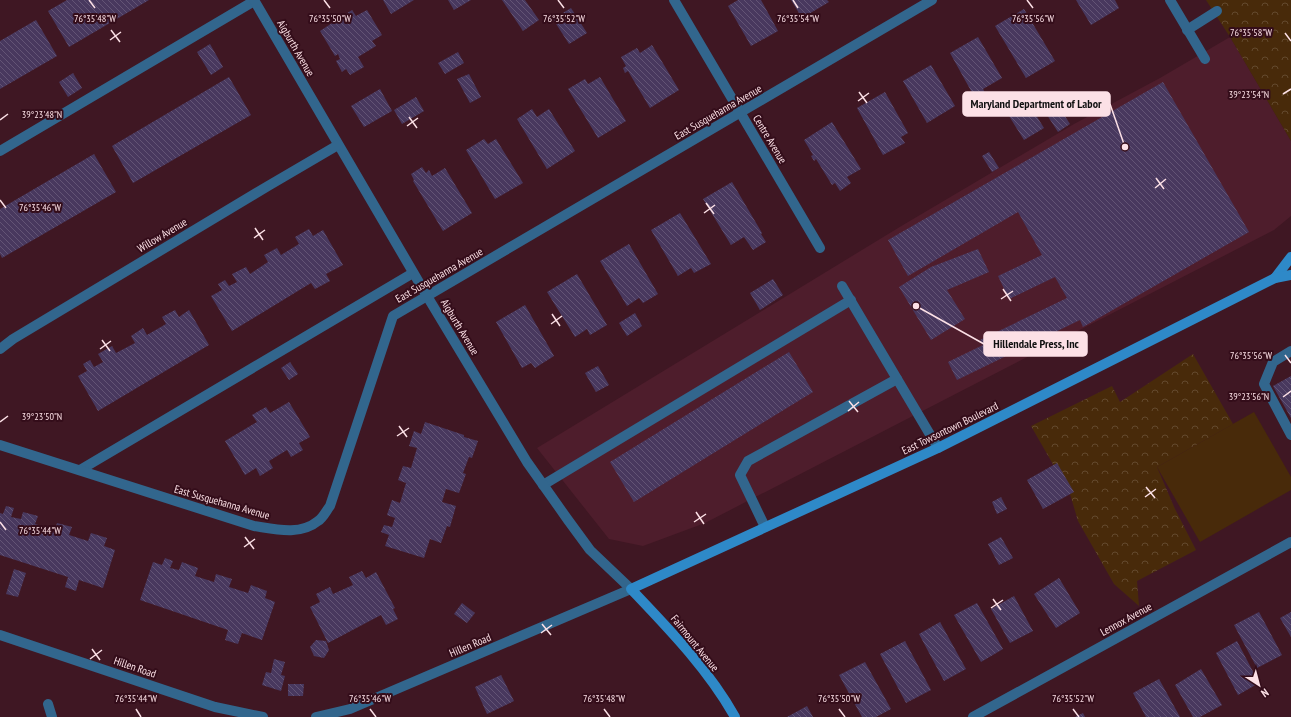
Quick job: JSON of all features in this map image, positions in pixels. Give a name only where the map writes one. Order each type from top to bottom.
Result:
[{"type":"main road","name":"East Towsontown Boulevard","points":[[1275,278],[1291,257]]},
{"type":"main road","name":"East Towsontown Boulevard","points":[[631,589],[938,448],[1275,278],[1291,276]]},
{"type":"main road","name":"Fairmount Avenue","points":[[631,589],[693,656],[730,707],[735,717]]},
{"type":"street","points":[[0,151],[254,0]]},
{"type":"street","name":"Aigburth Avenue","points":[[254,0],[413,273],[527,462],[590,550],[631,589]]},
{"type":"street","name":"Centre Avenue","points":[[674,0],[820,248]]},
{"type":"street","name":"East Susquehanna Avenue","points":[[0,445],[254,526],[283,531],[302,529],[318,521],[330,506],[393,316],[932,0]]},
{"type":"street","points":[[1170,0],[1205,59]]},
{"type":"street","points":[[1188,30],[1218,11]]},
{"type":"street","name":"Willow Avenue","points":[[0,349],[13,339],[338,145]]},
{"type":"street","points":[[80,470],[413,273]]},
{"type":"street","points":[[842,286],[938,448]]},
{"type":"street","points":[[543,485],[850,300]]},
{"type":"street","points":[[1291,351],[1273,362],[1264,384],[1291,435]]},
{"type":"street","points":[[765,527],[740,475],[748,461],[897,379]]},
{"type":"street","name":"Lennox Avenue","points":[[973,717],[1291,542]]},
{"type":"street","name":"Hillen Road","points":[[316,717],[350,709],[631,589]]},
{"type":"street","name":"Hillen Road","points":[[0,635],[215,707],[263,717]]},
{"type":"street","points":[[48,704],[52,717]]},
{"type":"shaded area","points":[[1230,37],[1291,141],[1291,216],[1274,230],[705,523],[643,546],[609,539],[537,448],[903,225],[1074,124],[1160,78]]},
{"type":"green space","points":[[1206,0],[1291,0],[1291,141],[1230,37]]},
{"type":"green space","points":[[1193,354],[1233,424],[1157,467],[1175,509],[1196,550],[1137,581],[1139,606],[1114,584],[1078,521],[1070,494],[1031,426],[1112,386],[1120,402]]},
{"type":"green space","points":[[1254,412],[1291,477],[1291,490],[1200,542],[1157,467]]},
{"type":"building","points":[[67,0],[149,0],[69,47],[48,11]]},
{"type":"building","points":[[383,0],[414,0],[391,14]]},
{"type":"building","points":[[448,0],[471,0],[454,10]]},
{"type":"building","points":[[502,0],[525,0],[539,20],[523,31]]},
{"type":"building","points":[[738,0],[761,0],[778,31],[751,46],[728,6]]},
{"type":"building","points":[[791,0],[827,0],[829,2],[802,18]]},
{"type":"building","points":[[1076,0],[1115,0],[1119,8],[1091,25]]},
{"type":"building","points":[[571,8],[587,33],[569,44],[553,19]]},
{"type":"building","points":[[1024,9],[1055,61],[1026,78],[995,26]]},
{"type":"building","points":[[352,10],[356,16],[367,10],[382,35],[372,41],[376,46],[358,57],[364,67],[350,75],[346,69],[342,72],[336,61],[340,59],[338,54],[335,56],[320,31]]},
{"type":"building","points":[[36,20],[57,56],[0,89],[0,41]]},
{"type":"building","points":[[978,37],[1002,78],[983,89],[985,93],[975,98],[950,53]]},
{"type":"building","points":[[210,44],[223,67],[211,75],[197,52]]},
{"type":"building","points":[[652,45],[679,90],[650,108],[628,71],[625,73],[623,68],[626,66],[621,57],[637,48],[640,53]]},
{"type":"building","points":[[458,52],[464,63],[445,74],[438,63]]},
{"type":"building","points":[[931,65],[955,106],[927,123],[903,81]]},
{"type":"building","points":[[73,73],[82,88],[68,97],[59,82]]},
{"type":"building","points":[[469,74],[481,97],[470,103],[457,79]]},
{"type":"building","points":[[229,77],[251,115],[133,183],[112,146]]},
{"type":"building","points":[[600,77],[626,121],[598,138],[568,89],[585,79],[588,84]]},
{"type":"building","points":[[1163,82],[1249,232],[1083,327],[1080,320],[957,380],[948,362],[983,345],[980,340],[1067,298],[1055,277],[1009,299],[998,276],[1042,255],[1018,212],[908,276],[888,240]]},
{"type":"building","points":[[380,89],[392,111],[364,127],[351,106]]},
{"type":"building","points":[[885,92],[908,133],[901,137],[905,143],[883,155],[857,108]]},
{"type":"building","points":[[416,97],[424,111],[402,124],[394,110]]},
{"type":"building","points":[[1029,104],[1044,128],[1024,140],[1009,116]]},
{"type":"building","points":[[1059,107],[1070,124],[1058,132],[1047,115]]},
{"type":"building","points":[[532,109],[537,117],[549,109],[575,151],[547,169],[517,119]]},
{"type":"building","points":[[832,122],[861,169],[847,177],[851,183],[840,191],[835,183],[832,185],[816,159],[814,161],[811,156],[813,155],[804,140]]},
{"type":"building","points":[[484,139],[488,144],[496,139],[523,183],[495,199],[466,150]]},
{"type":"building","points":[[989,152],[999,168],[992,172],[982,156]]},
{"type":"building","points":[[94,154],[116,192],[2,258],[0,254],[0,209]]},
{"type":"building","points":[[422,167],[426,173],[429,170],[432,176],[445,168],[472,213],[443,231],[413,181],[414,180],[411,174]]},
{"type":"building","points":[[732,182],[766,242],[753,250],[744,237],[731,245],[703,199]]},
{"type":"building","points":[[680,213],[711,264],[694,273],[691,268],[678,276],[651,230]]},
{"type":"building","points":[[309,229],[313,236],[323,230],[343,265],[326,274],[330,281],[315,289],[311,283],[232,331],[211,296],[222,290],[218,284],[225,280],[229,286],[237,282],[232,274],[246,267],[250,274],[268,262],[264,255],[277,248],[281,255],[299,244],[295,237]]},
{"type":"building","points":[[629,244],[658,294],[643,303],[639,298],[627,306],[600,261]]},
{"type":"building","points":[[978,249],[989,272],[947,290],[965,319],[931,340],[899,287],[931,267]]},
{"type":"building","points":[[577,274],[607,325],[590,335],[587,329],[575,337],[547,292]]},
{"type":"building","points":[[773,279],[783,295],[760,310],[750,293]]},
{"type":"building","points":[[525,305],[554,356],[535,368],[531,363],[522,368],[496,322]]},
{"type":"building","points":[[175,310],[179,317],[189,310],[209,345],[98,411],[78,376],[87,371],[83,364],[90,360],[94,367],[103,362],[98,354],[112,346],[116,353],[135,343],[131,336],[143,328],[147,335],[166,324],[162,317]]},
{"type":"building","points":[[635,313],[642,326],[627,336],[619,323]]},
{"type":"building","points":[[789,352],[813,392],[634,502],[610,462]]},
{"type":"building","points":[[290,362],[298,374],[289,380],[281,368]]},
{"type":"building","points":[[598,366],[609,385],[596,392],[585,373]]},
{"type":"building","points":[[1291,376],[1291,418],[1273,386]]},
{"type":"building","points":[[289,402],[310,437],[299,443],[303,450],[291,457],[287,450],[269,461],[273,468],[260,476],[256,468],[245,475],[225,441],[257,422],[252,415],[266,407],[270,413]]},
{"type":"building","points":[[425,422],[478,441],[472,458],[469,457],[463,473],[466,474],[459,493],[446,489],[442,502],[456,506],[450,527],[447,526],[441,543],[430,539],[424,558],[385,546],[389,535],[381,532],[384,525],[392,527],[395,518],[387,515],[392,500],[400,503],[406,483],[398,480],[403,466],[411,468],[417,448],[409,446],[414,431],[421,434]]},
{"type":"building","points":[[1057,463],[1074,492],[1043,509],[1027,480]]},
{"type":"building","points":[[1001,497],[1007,509],[997,514],[992,502]]},
{"type":"building","points":[[6,506],[14,508],[11,517],[21,519],[23,512],[38,516],[35,524],[55,530],[57,523],[72,527],[69,535],[88,541],[91,533],[107,538],[104,546],[115,550],[103,588],[79,580],[76,591],[65,587],[68,577],[0,555],[0,513],[3,514]]},
{"type":"building","points":[[1001,537],[1013,558],[999,565],[988,544]]},
{"type":"building","points":[[165,558],[173,561],[170,568],[179,570],[182,562],[198,568],[195,576],[214,582],[216,574],[232,579],[229,587],[248,593],[251,585],[267,591],[265,598],[275,602],[262,640],[242,633],[238,644],[225,640],[228,630],[140,600],[153,562],[162,565]]},
{"type":"building","points":[[14,569],[26,573],[18,597],[6,594]]},
{"type":"building","points":[[362,571],[366,578],[376,572],[395,608],[393,609],[398,619],[386,625],[381,615],[328,643],[310,607],[320,602],[316,594],[330,587],[333,594],[353,585],[349,577]]},
{"type":"building","points":[[1059,578],[1080,613],[1056,628],[1034,594]]},
{"type":"building","points":[[1014,596],[1033,631],[1010,643],[991,609]]},
{"type":"building","points":[[462,603],[475,613],[467,623],[454,614]]},
{"type":"building","points":[[977,603],[1003,649],[981,662],[954,615]]},
{"type":"building","points":[[1259,612],[1282,655],[1257,668],[1234,625]]},
{"type":"building","points":[[1291,612],[1291,637],[1280,618]]},
{"type":"building","points":[[940,622],[966,669],[944,681],[919,634]]},
{"type":"building","points":[[316,640],[326,641],[329,650],[324,658],[314,656],[310,647]]},
{"type":"building","points":[[905,641],[931,690],[906,703],[880,654]]},
{"type":"building","points":[[1237,641],[1259,683],[1238,695],[1216,653]]},
{"type":"building","points":[[274,659],[285,662],[281,675],[285,676],[281,691],[262,685],[266,672],[271,673]]},
{"type":"building","points":[[865,662],[891,709],[876,717],[862,717],[839,675]]},
{"type":"building","points":[[1201,669],[1222,705],[1200,717],[1193,717],[1175,685]]},
{"type":"building","points":[[501,675],[514,701],[487,714],[475,687]]},
{"type":"building","points":[[1159,679],[1180,717],[1146,717],[1133,693]]},
{"type":"building","points":[[288,684],[304,684],[303,696],[288,696]]},
{"type":"building","points":[[807,706],[813,717],[787,717]]},
{"type":"building","points":[[1083,713],[1085,717],[1075,717]]},
{"type":"place","name":"Maryland Department of Labor","points":[[1125,147]]},
{"type":"place","name":"Hillendale Press, Inc","points":[[916,306]]}]
